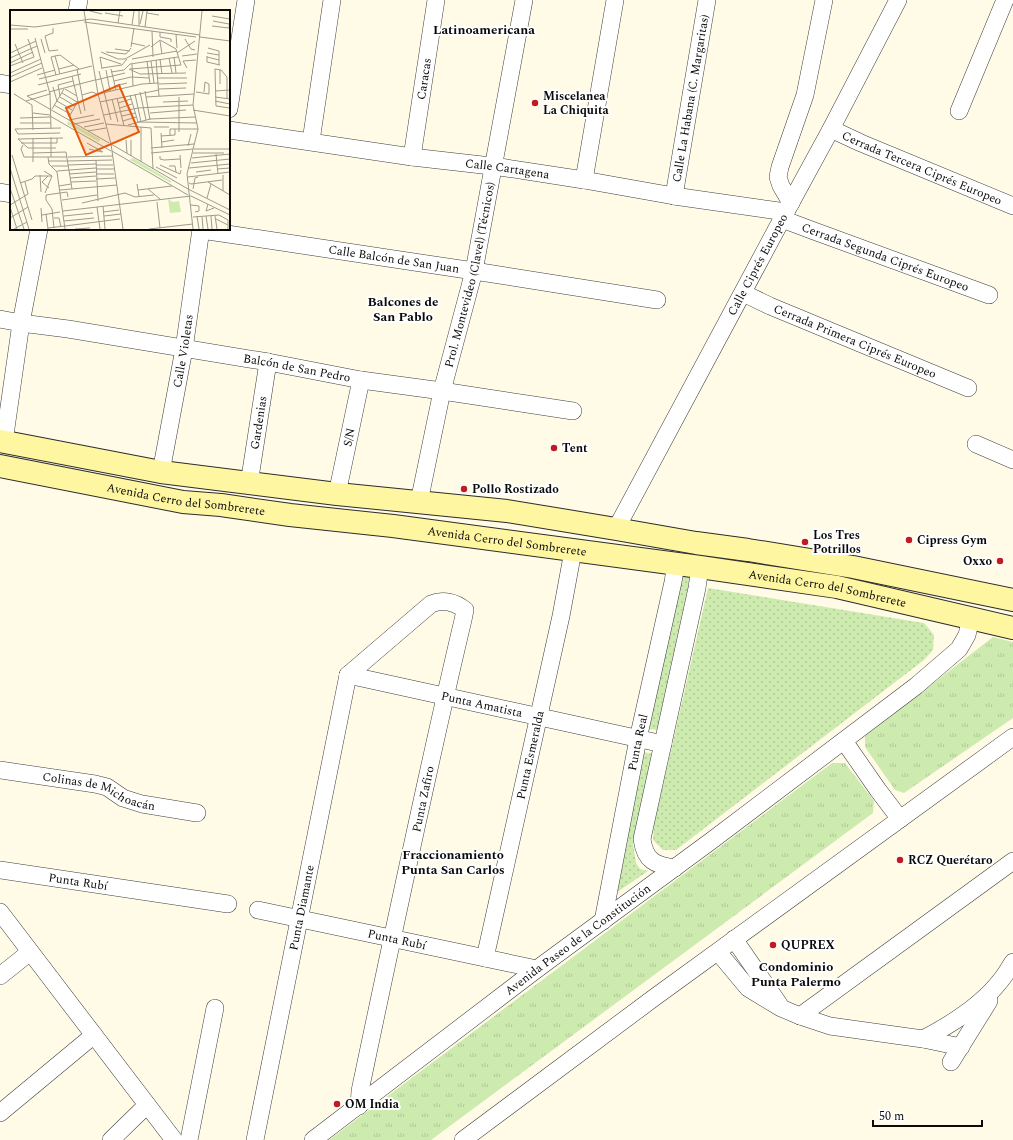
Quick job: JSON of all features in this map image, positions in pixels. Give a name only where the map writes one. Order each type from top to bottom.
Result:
[{"type":"main road","name":"Avenida Cerro del Sombrerete","points":[[2,442],[161,472],[337,494],[507,511],[696,543],[853,567],[1013,600]]},
{"type":"main road","name":"Avenida Cerro del Sombrerete","points":[[0,466],[183,502],[221,505],[290,515],[393,526],[837,587],[1013,628]]},
{"type":"street","points":[[77,10],[79,0]]},
{"type":"street","points":[[230,103],[246,0]]},
{"type":"street","points":[[310,141],[332,0]]},
{"type":"street","name":"Caracas","points":[[412,157],[436,0]]},
{"type":"street","name":"Prol. Montevideo (Clavel) (Técnicos)","points":[[419,502],[442,391],[474,271],[524,0]]},
{"type":"street","points":[[584,180],[615,0]]},
{"type":"street","name":"Calle La Habana (C. Margaritas)","points":[[674,196],[707,0]]},
{"type":"street","points":[[786,211],[778,177],[780,167],[805,95],[824,0]]},
{"type":"street","name":"Calle Ciprés Europeo","points":[[616,529],[831,130],[898,0]]},
{"type":"street","points":[[959,111],[1005,0]]},
{"type":"street","points":[[0,83],[10,85]]},
{"type":"street","name":"Calle Cartagena","points":[[230,130],[412,157],[584,180],[674,196],[786,211]]},
{"type":"street","name":"Cerrada Tercera Ciprés Europeo","points":[[831,130],[1013,206]]},
{"type":"street","points":[[0,192],[10,194]]},
{"type":"street","name":"Cerrada Segunda Ciprés Europeo","points":[[786,211],[821,234],[990,294]]},
{"type":"street","points":[[2,442],[21,323],[39,230]]},
{"type":"street","name":"Calle Violetas","points":[[161,472],[184,349],[201,230]]},
{"type":"street","name":"Calle Balcón de San Juan","points":[[208,230],[657,300]]},
{"type":"street","name":"Cerrada Primera Ciprés Europeo","points":[[743,292],[770,306],[968,388]]},
{"type":"street","name":"Balcón de San Pedro","points":[[0,319],[268,362],[361,380],[573,411]]},
{"type":"street","name":"Gardenias","points":[[249,484],[268,362]]},
{"type":"street","name":"S/N","points":[[337,494],[361,380]]},
{"type":"street","points":[[976,444],[1013,460]]},
{"type":"street","name":"Punta Esmeralda","points":[[484,958],[561,616],[573,551]]},
{"type":"street","name":"Punta Real","points":[[603,921],[638,739],[676,564]]},
{"type":"street","name":"Punta Real","points":[[675,868],[663,866],[649,858],[643,850],[642,839],[697,588],[700,567]]},
{"type":"street","name":"Punta Zafiro","points":[[348,675],[431,604],[438,601],[457,604],[464,610],[392,939],[360,1091],[359,1106]]},
{"type":"street","name":"Avenida Paseo de la Constitución","points":[[313,1140],[916,686],[959,650],[967,635],[971,618]]},
{"type":"street","name":"Punta Amatista","points":[[348,675],[662,744]]},
{"type":"street","name":"Punta Diamante","points":[[255,1140],[348,675]]},
{"type":"street","points":[[463,1140],[1013,737]]},
{"type":"street","points":[[844,741],[900,819]]},
{"type":"street","name":"Colinas de Michoacán","points":[[0,770],[95,784],[107,787],[123,798],[142,804],[197,813]]},
{"type":"street","points":[[800,1016],[1011,867]]},
{"type":"street","name":"Punta Rubí","points":[[0,870],[228,904]]},
{"type":"street","name":"Punta Rubí","points":[[258,910],[537,970]]},
{"type":"street","points":[[0,912],[174,1140]]},
{"type":"street","points":[[734,940],[781,1008]]},
{"type":"street","points":[[0,976],[30,952]]},
{"type":"street","points":[[718,952],[748,988],[781,1008],[800,1016],[830,1026],[923,1039],[962,1047]]},
{"type":"street","points":[[951,1062],[962,1047],[1013,962]]},
{"type":"street","points":[[923,1039],[943,1029],[976,1007],[1002,980]]},
{"type":"street","points":[[189,1140],[215,1008]]},
{"type":"street","points":[[0,1113],[94,1035]]},
{"type":"street","points":[[110,1140],[147,1105]]},
{"type":"green space","points":[[682,575],[690,577],[657,730],[649,729]]},
{"type":"green space","points":[[708,588],[924,623],[934,635],[933,650],[924,660],[676,850],[663,850],[653,840],[654,825]]},
{"type":"green space","points":[[993,637],[1013,642],[1013,718],[904,793],[895,790],[865,747],[865,736]]},
{"type":"green space","points":[[643,752],[652,754],[633,844],[636,863],[640,869],[648,871],[616,893]]},
{"type":"green space","points":[[832,763],[845,763],[874,801],[873,813],[431,1140],[329,1140]]},
{"type":"place","name":"Miscelanea La Chiquita","points":[[535,103]]},
{"type":"place","name":"Tent","points":[[554,448]]},
{"type":"place","name":"Pollo Rostizado","points":[[464,489]]},
{"type":"place","name":"Cipress Gym","points":[[909,540]]},
{"type":"place","name":"Los Tres Potrillos","points":[[805,542]]},
{"type":"place","name":"Oxxo","points":[[1000,561]]},
{"type":"place","name":"RCZ Querétaro","points":[[900,860]]},
{"type":"place","name":"QUPREX","points":[[773,945]]},
{"type":"place","name":"OM India","points":[[337,1104]]},
{"type":"district","name":"Latinoamericana","points":[[484,29]]},
{"type":"district","name":"Balcones de San Pablo","points":[[403,308]]},
{"type":"district","name":"Fraccionamiento Punta San Carlos","points":[[453,862]]},
{"type":"district","name":"Condominio Punta Palermo","points":[[796,974]]}]
